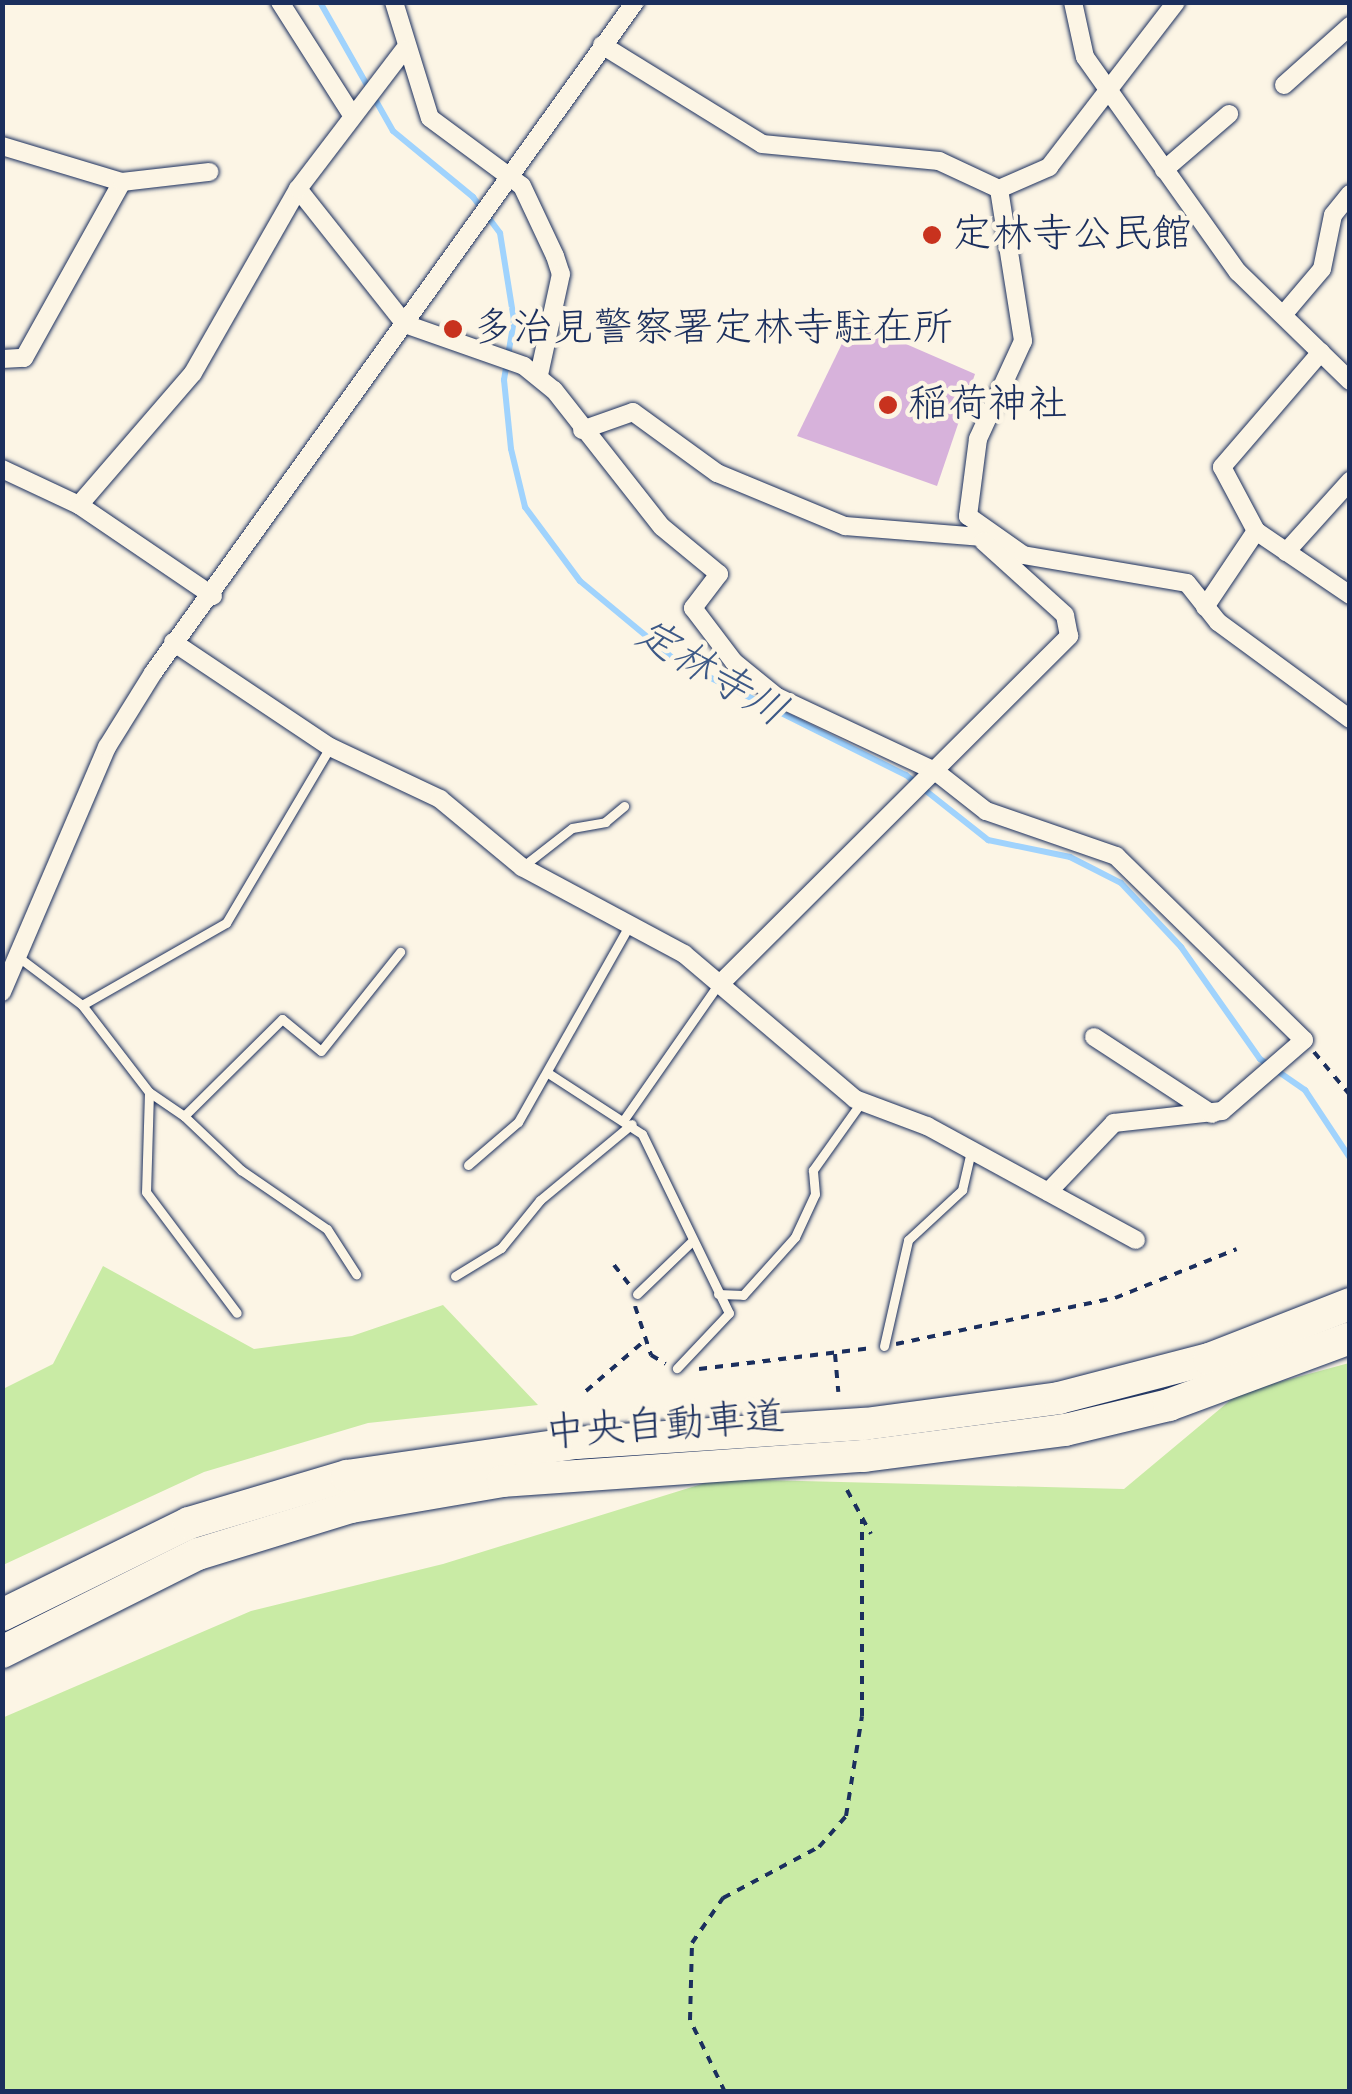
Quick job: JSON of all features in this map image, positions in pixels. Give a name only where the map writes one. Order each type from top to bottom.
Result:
[{"type":"highway","name":"中央自動車道","points":[[2,1614],[189,1523],[347,1476],[576,1443],[865,1424],[1060,1398],[1194,1364],[1348,1317]]},
{"type":"highway","name":"中央自動車道","points":[[2,1652],[198,1554],[352,1507],[503,1481],[1029,1436],[1169,1405],[1348,1317]]},
{"type":"street","points":[[280,2],[350,112]]},
{"type":"street","points":[[394,2],[404,50],[440,131],[522,186],[561,274],[539,375]]},
{"type":"street","points":[[2,992],[107,748],[174,642],[213,596],[635,2]]},
{"type":"street","points":[[1073,2],[1086,56],[1238,272],[1350,381]]},
{"type":"street","points":[[602,46],[762,144],[940,161],[999,188],[1049,168],[1111,96],[1176,2]]},
{"type":"street","points":[[1284,86],[1350,26]]},
{"type":"street","points":[[79,505],[194,372],[298,189],[350,112],[404,50]]},
{"type":"street","points":[[1164,170],[1230,114]]},
{"type":"street","points":[[2,146],[122,182],[209,172]]},
{"type":"street","points":[[2,359],[24,358],[122,182]]},
{"type":"street","points":[[722,982],[1060,649],[1072,624],[968,516],[968,475],[1023,341],[999,188]]},
{"type":"street","points":[[298,189],[405,324],[539,375],[662,528],[719,574],[693,608],[734,662],[776,697],[935,772],[986,811],[1090,843],[1136,870],[1304,1040],[1212,1114],[1114,1123],[1048,1192]]},
{"type":"street","points":[[1283,315],[1322,269],[1333,215],[1350,194]]},
{"type":"street","points":[[1321,352],[1222,466],[1256,531],[1350,595]]},
{"type":"street","points":[[582,430],[633,412],[717,473],[845,526],[988,539],[1023,555],[1187,584],[1205,607],[1350,719]]},
{"type":"street","points":[[2,469],[79,505],[213,596]]},
{"type":"street","points":[[1286,552],[1350,482]]},
{"type":"street","points":[[1205,607],[1256,531]]},
{"type":"street","points":[[174,642],[330,747],[440,799],[522,867],[631,922],[722,982],[862,1101],[971,1152],[1136,1240]]},
{"type":"street","points":[[1094,1038],[1212,1114]]},
{"type":"lane","points":[[82,1004],[226,923],[330,747]]},
{"type":"lane","points":[[522,867],[572,828],[605,822],[624,806]]},
{"type":"lane","points":[[468,1165],[518,1122],[631,922]]},
{"type":"lane","points":[[184,1116],[282,1019],[322,1051],[400,952]]},
{"type":"lane","points":[[17,956],[82,1004],[149,1092],[184,1116],[241,1170],[327,1229],[356,1274]]},
{"type":"lane","points":[[455,1276],[501,1248],[540,1200],[628,1121],[722,982]]},
{"type":"lane","points":[[548,1073],[589,1108],[628,1121],[664,1166],[690,1242],[729,1314],[677,1368]]},
{"type":"lane","points":[[149,1092],[146,1192],[238,1313]]},
{"type":"lane","points":[[718,1294],[743,1296],[795,1237],[814,1194],[814,1170],[862,1101]]},
{"type":"lane","points":[[884,1346],[908,1240],[962,1190],[971,1152]]},
{"type":"lane","points":[[636,1294],[690,1242]]},
{"type":"path","points":[[1304,1040],[1350,1094]]},
{"type":"path","points":[[586,1391],[644,1341]]},
{"type":"path","points":[[835,1354],[838,1392]]},
{"type":"path","points":[[847,1490],[871,1534]]},
{"type":"path","points":[[725,2092],[690,2020],[692,1942],[723,1898],[818,1846],[846,1816],[861,1732],[862,1518]]},
{"type":"green space","points":[[103,1266],[254,1349],[352,1336],[443,1305],[538,1405],[368,1423],[204,1472],[3,1565],[3,1389],[53,1364]]},
{"type":"green space","points":[[1349,1363],[1349,2091],[3,2091],[2,1718],[251,1611],[443,1564],[718,1479],[1124,1489],[1239,1393]]},
{"type":"building","name":"稲荷神社","points":[[853,321],[975,374],[937,486],[797,436]]},
{"type":"waterway","name":"定林寺川","points":[[320,2],[393,131],[473,197],[500,233],[514,320],[504,380],[511,449],[525,507],[580,581],[675,660],[906,775],[988,840],[1070,857],[1121,883],[1181,947],[1260,1059],[1305,1090],[1350,1158]]},
{"type":"place","name":"定林寺公民館","points":[[932,235]]},
{"type":"place","name":"多治見警察署定林寺駐在所","points":[[453,329]]},
{"type":"place","name":"稲荷神社","points":[[888,405]]}]
